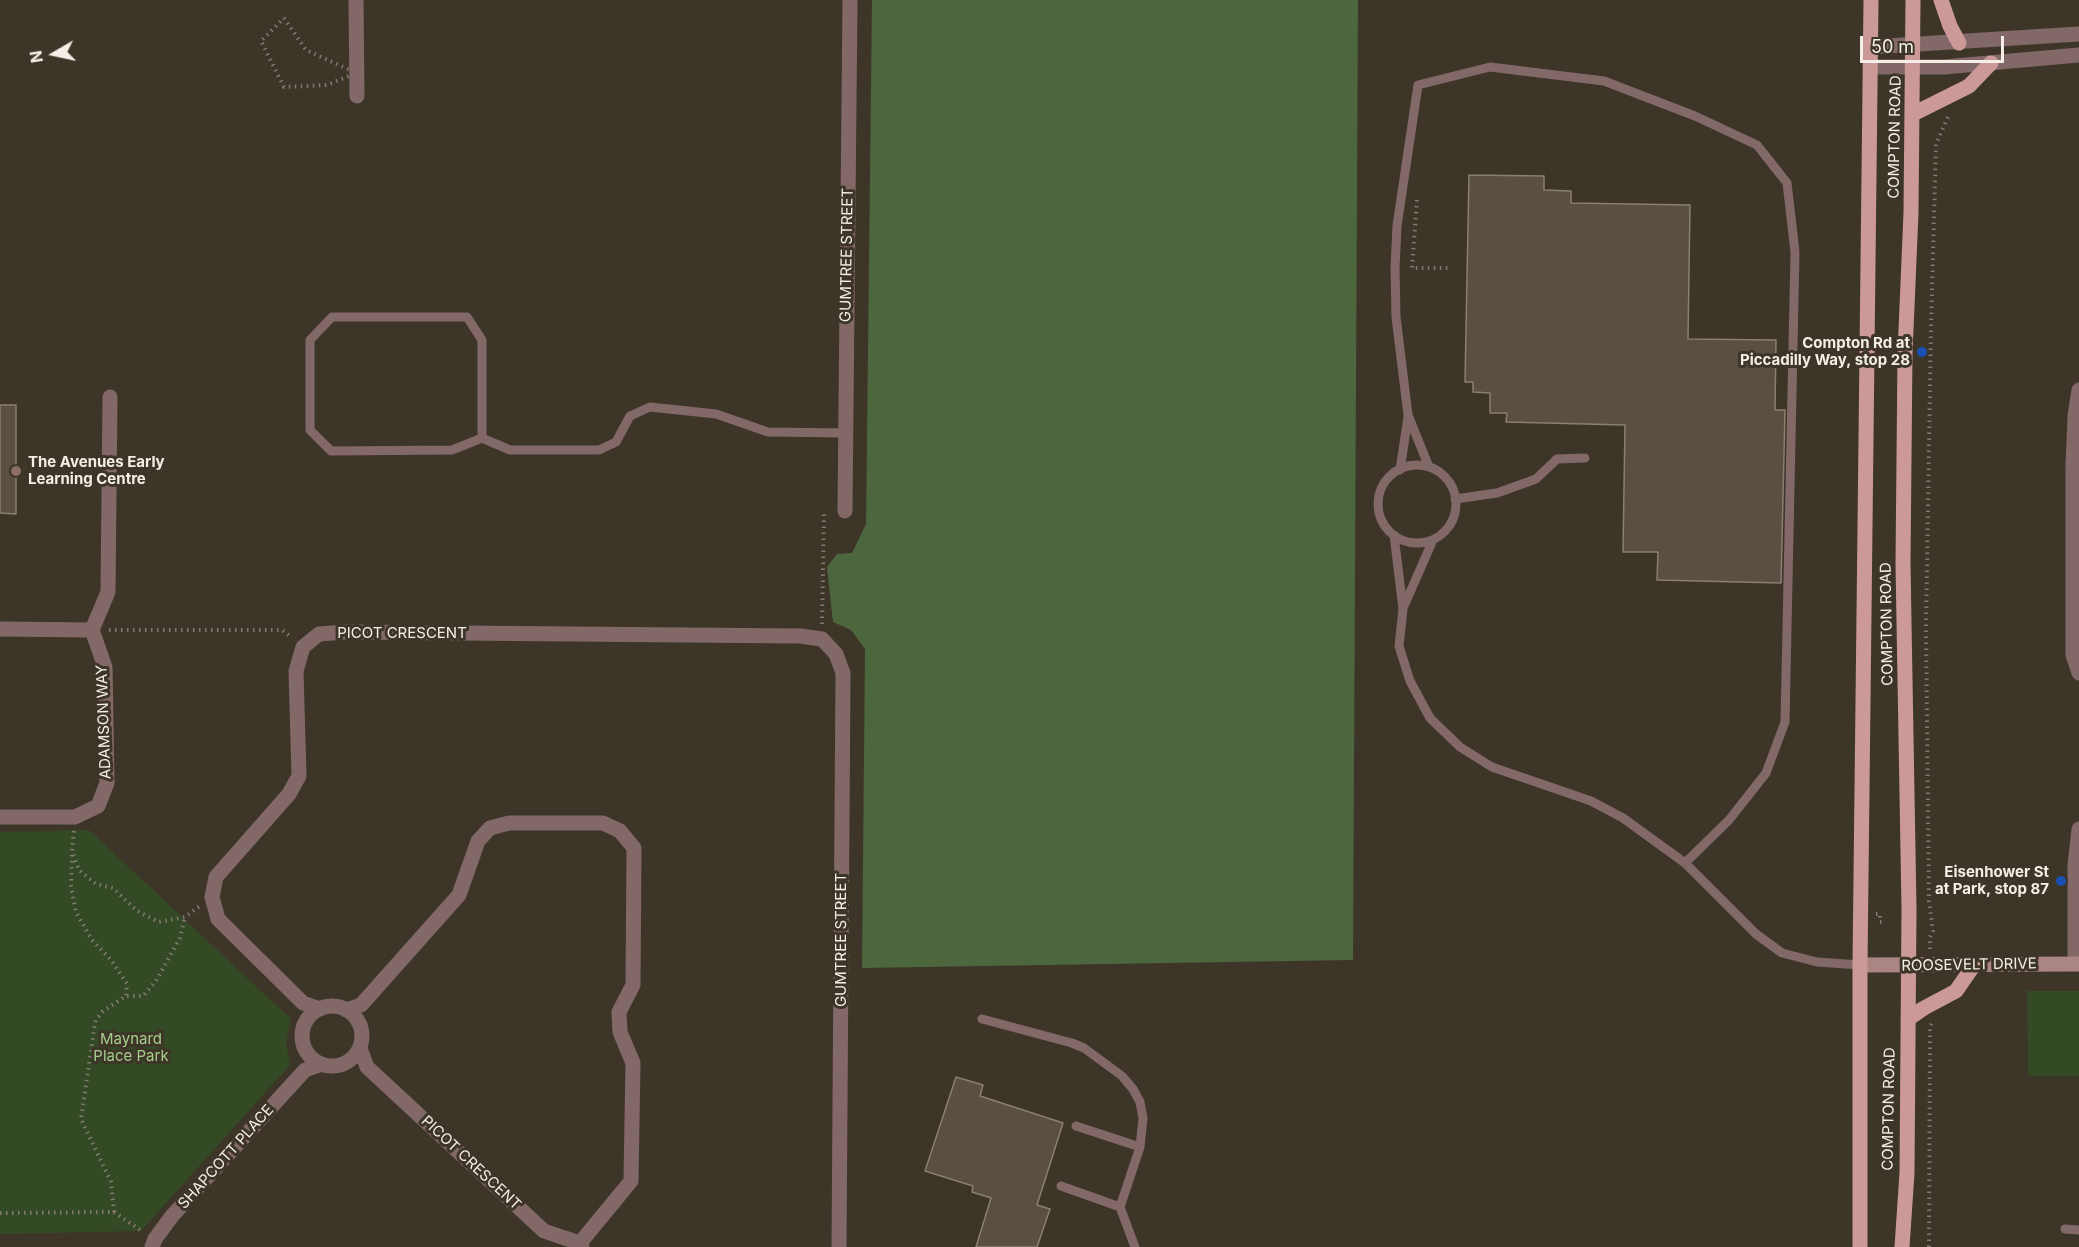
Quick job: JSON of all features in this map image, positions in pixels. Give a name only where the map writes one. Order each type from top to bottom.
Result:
[{"type":"main road","name":"COMPTON ROAD","points":[[1860,1247],[1860,965],[1871,0]]},
{"type":"main road","name":"COMPTON ROAD","points":[[1902,1247],[1907,1173],[1909,966],[1903,564],[1905,353],[1914,68],[1913,0]]},
{"type":"main road","points":[[1941,0],[1959,43]]},
{"type":"main road","points":[[1913,114],[1970,86],[1991,63]]},
{"type":"main road","points":[[1908,1019],[1956,991],[1974,965]]},
{"type":"street","points":[[356,0],[357,96]]},
{"type":"street","name":"GUMTREE STREET","points":[[845,511],[850,0]]},
{"type":"street","points":[[1871,47],[2079,34]]},
{"type":"street","points":[[1870,67],[1914,68],[2079,55]]},
{"type":"street","points":[[2079,390],[2075,416],[2073,488],[2073,655],[2079,673]]},
{"type":"street","points":[[0,629],[92,630],[108,592],[110,397]]},
{"type":"street","name":"ADAMSON WAY","points":[[75,817],[98,806],[107,783],[105,667],[92,630]]},
{"type":"street","name":"PICOT CRESCENT","points":[[303,647],[320,634],[345,632],[800,636],[822,639]]},
{"type":"street","name":"GUMTREE STREET","points":[[822,639],[836,654],[843,673],[839,1247]]},
{"type":"street","points":[[303,647],[296,671],[299,776],[289,794],[216,877],[212,897],[218,919],[303,1003],[320,1009],[354,1007],[459,895],[478,841],[490,828],[509,823],[603,823],[620,831],[634,848],[633,985],[619,1012],[620,1032],[633,1063],[631,1181],[581,1245]]},
{"type":"street","points":[[0,817],[75,817]]},
{"type":"street","points":[[2077,964],[2075,865],[2079,829]]},
{"type":"street","name":"ROOSEVELT DRIVE","points":[[1860,965],[2077,964]]},
{"type":"street","points":[[303,1003],[307,1020],[303,1037],[308,1053],[305,1070],[322,1064],[340,1065],[348,1062],[360,1048],[362,1040],[354,1007]]},
{"type":"street","points":[[307,1020],[320,1009]]},
{"type":"street","points":[[360,1048],[367,1066]]},
{"type":"street","points":[[308,1053],[322,1064]]},
{"type":"street","points":[[348,1062],[367,1066]]},
{"type":"street","name":"PICOT CRESCENT","points":[[367,1066],[544,1231],[581,1245]]},
{"type":"street","name":"SHAPCOTT PLACE","points":[[154,1243],[172,1216],[305,1070]]},
{"type":"lane","points":[[1429,467],[1408,415],[1396,317],[1397,226],[1418,85],[1490,67],[1604,81],[1695,116],[1757,145],[1787,183],[1795,252],[1785,722],[1766,773],[1729,820],[1685,863]]},
{"type":"lane","points":[[482,438],[482,340],[467,317],[332,317],[310,340],[310,430],[331,451],[452,450],[482,438],[510,450],[599,450],[616,441],[630,416],[650,407],[716,414],[768,432],[845,433]]},
{"type":"lane","points":[[1400,470],[1408,415]]},
{"type":"lane","points":[[1455,499],[1497,493],[1536,479],[1557,459],[1585,458]]},
{"type":"lane","points":[[1418,465],[1429,467],[1446,478],[1452,486],[1455,515],[1445,531],[1432,540],[1419,543],[1409,542],[1394,535],[1381,518],[1379,497],[1389,478],[1400,470],[1418,465]]},
{"type":"lane","points":[[1394,535],[1403,609],[1399,646],[1410,681],[1430,718],[1460,747],[1492,767],[1591,801],[1623,818],[1685,863],[1756,934],[1782,953],[1817,962],[1860,965]]},
{"type":"lane","points":[[1403,609],[1432,540]]},
{"type":"lane","points":[[982,1019],[1084,1048],[1122,1076],[1133,1089],[1140,1102],[1143,1118],[1140,1147],[1120,1207],[1135,1247]]},
{"type":"lane","points":[[1076,1126],[1140,1147]]},
{"type":"lane","points":[[1061,1186],[1120,1207]]},
{"type":"lane","points":[[2065,1229],[2079,1230]]},
{"type":"path","points":[[284,18],[306,50],[357,73],[327,85],[284,87],[261,41],[284,18]]},
{"type":"path","points":[[1930,937],[1933,932],[1929,901],[1926,628],[1932,270],[1936,144],[1948,119],[1950,107]]},
{"type":"path","points":[[1418,192],[1412,268],[1451,268]]},
{"type":"path","points":[[822,639],[824,513]]},
{"type":"path","points":[[92,630],[282,630],[303,647]]},
{"type":"path","points":[[75,817],[71,887],[76,912],[92,940],[111,960],[127,984],[126,996]]},
{"type":"path","points":[[72,851],[79,870],[96,884],[113,888],[137,911],[159,922],[184,918],[212,897]]},
{"type":"path","points":[[1876,914],[1880,914],[1880,922],[1885,922]]},
{"type":"path","points":[[114,1212],[111,1182],[81,1119],[96,1020],[103,1011],[126,996],[143,996],[156,981],[180,938],[184,918]]},
{"type":"path","points":[[1929,1247],[1930,1027],[1934,1018]]},
{"type":"path","points":[[0,1213],[114,1212],[154,1243]]},
{"type":"green space","points":[[872,0],[1358,0],[1353,960],[862,968],[865,649],[851,630],[833,622],[827,567],[837,554],[852,553],[866,524]]},
{"type":"green space","name":"Maynard Place Park","points":[[89,830],[291,1019],[286,1042],[290,1065],[141,1231],[0,1234],[0,832]]},
{"type":"green space","points":[[2027,991],[2079,991],[2079,1076],[2028,1076]]},
{"type":"building","points":[[1469,175],[1544,176],[1544,190],[1571,191],[1571,203],[1690,205],[1688,339],[1776,340],[1775,410],[1785,410],[1781,583],[1657,580],[1658,552],[1623,552],[1625,425],[1506,422],[1507,413],[1490,413],[1490,393],[1473,392],[1473,382],[1465,382]]},
{"type":"building","points":[[0,405],[16,405],[16,514],[0,513]]},
{"type":"building","points":[[956,1077],[983,1085],[980,1096],[1063,1123],[1037,1205],[1050,1209],[1037,1247],[976,1247],[991,1198],[972,1192],[973,1186],[925,1171]]},
{"type":"place","name":"Compton Rd at Piccadilly Way, stop 28","points":[[1922,352]]},
{"type":"place","name":"The Avenues Early Learning Centre","points":[[16,471]]},
{"type":"place","name":"Eisenhower St at Park, stop 87","points":[[2061,881]]}]
